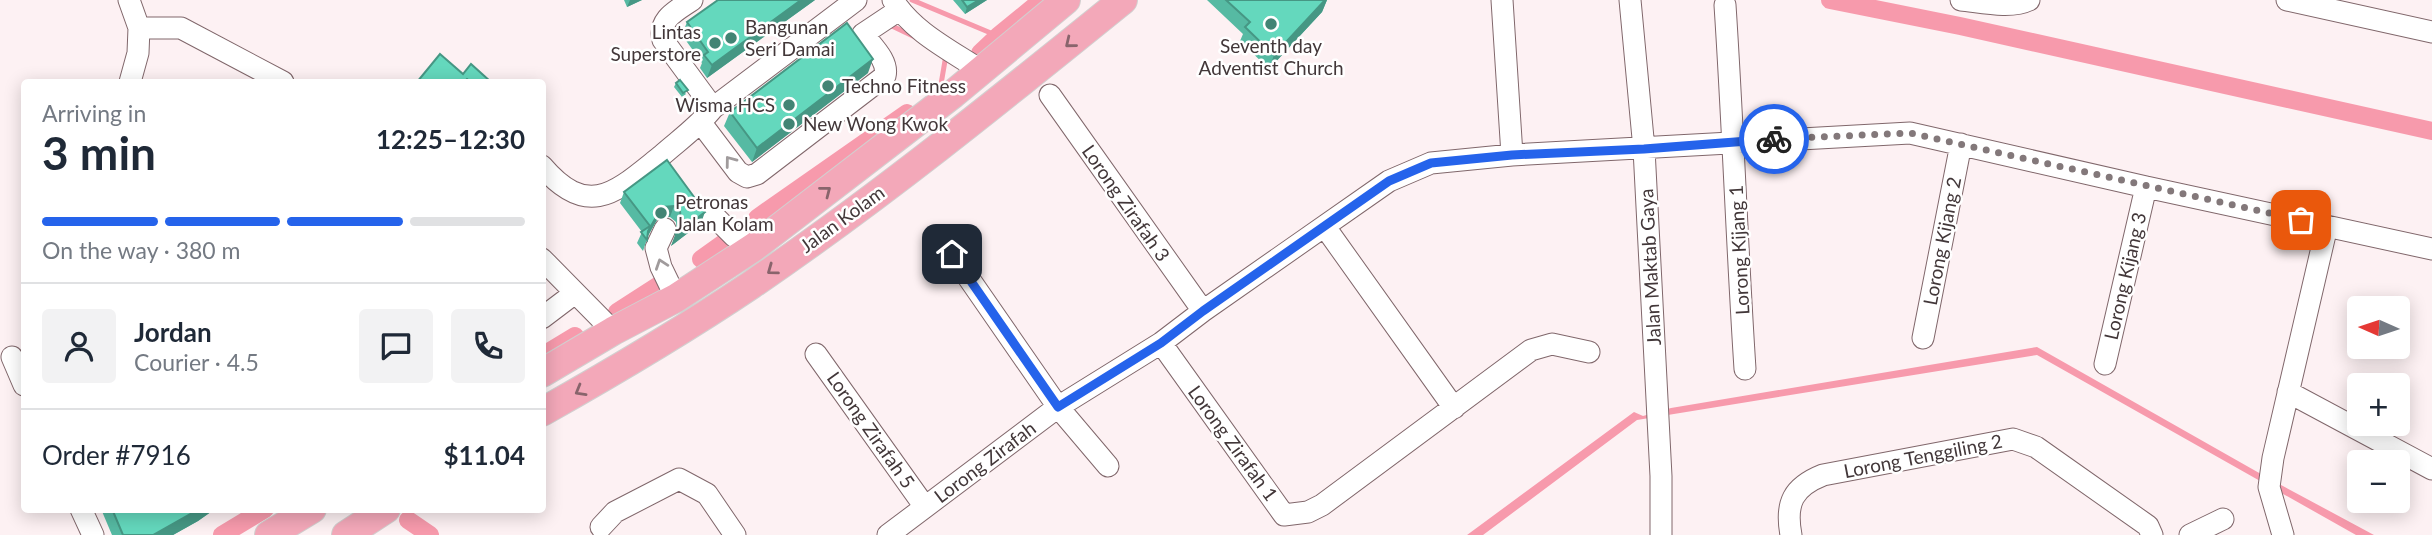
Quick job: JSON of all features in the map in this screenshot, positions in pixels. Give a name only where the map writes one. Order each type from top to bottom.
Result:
[{"type":"main road","name":"Jalan Kolam","points":[[546,371],[676,298],[754,247],[953,94],[1066,0]]},
{"type":"main road","name":"Jalan Kolam","points":[[546,410],[662,342],[752,285],[903,175],[1123,0]]},
{"type":"main road","points":[[980,70],[1014,74],[1041,67]]},
{"type":"main road","points":[[613,331],[644,342],[662,342]]},
{"type":"main road","points":[[269,535],[305,513]]},
{"type":"main road","points":[[346,535],[380,513]]},
{"type":"street","points":[[129,0],[139,28],[138,53],[131,79]]},
{"type":"street","points":[[546,170],[563,187],[576,194],[594,196],[613,192],[707,115],[851,4],[863,34],[884,62],[887,72],[757,174],[747,177],[738,172],[707,115],[663,40],[663,23],[692,0]]},
{"type":"street","points":[[1502,0],[1512,155]]},
{"type":"street","name":"Jalan Maktab Gaya","points":[[1630,0],[1644,149],[1661,476],[1660,534]]},
{"type":"street","points":[[1961,0],[2022,4],[2029,0]]},
{"type":"street","points":[[2287,0],[2432,32]]},
{"type":"street","points":[[863,34],[896,5],[924,33],[980,70]]},
{"type":"street","name":"Lorong Kijang 1","points":[[1725,5],[1735,141],[1745,369]]},
{"type":"street","points":[[139,28],[181,27],[277,79]]},
{"type":"street","name":"Lorong Zirafah 3","points":[[1050,94],[1203,311]]},
{"type":"street","name":"Lorong Zirafah","points":[[888,535],[1058,407],[1161,343],[1389,181],[1431,163],[1512,155],[1644,149],[1735,141],[1910,133],[2432,248]]},
{"type":"street","name":"Lorong Kijang 2","points":[[1923,338],[1961,144]]},
{"type":"street","name":"Lorong Kijang 3","points":[[2105,364],[2146,187]]},
{"type":"street","points":[[709,211],[734,236],[754,247]]},
{"type":"street","points":[[2283,535],[2269,487],[2273,458],[2327,226]]},
{"type":"street","points":[[1325,227],[1454,408]]},
{"type":"street","points":[[665,229],[656,248],[661,267],[676,298]]},
{"type":"street","points":[[952,254],[1058,407],[1108,466]]},
{"type":"street","points":[[546,262],[613,331]]},
{"type":"street","points":[[546,315],[575,293]]},
{"type":"street","name":"Lorong Zirafah 1","points":[[1161,343],[1284,514],[1308,512],[1322,505],[1531,350],[1552,344],[1589,352]]},
{"type":"street","name":"Lorong Zirafah 5","points":[[816,354],[925,507]]},
{"type":"street","points":[[12,356],[21,378]]},
{"type":"street","points":[[2288,392],[2432,469]]},
{"type":"street","name":"Lorong Tenggiling 2","points":[[1791,535],[1788,521],[1790,505],[1797,490],[1807,482],[1824,475],[2013,439],[2036,447],[2148,526],[2152,535]]},
{"type":"street","points":[[601,527],[615,512],[679,479],[707,494],[735,535]]},
{"type":"street","points":[[83,513],[93,535]]},
{"type":"street","points":[[2190,535],[2223,519]]},
{"type":"shaded area","points":[[2037,347],[2374,535],[2356,535],[2037,355],[1637,420],[1483,535],[1467,535],[1634,412],[1643,416],[1671,408]]},
{"type":"building","name":"Bangunan Seri Damai","points":[[718,0],[801,0],[712,65],[704,55],[708,52],[687,22]]},
{"type":"building","points":[[962,0],[979,0],[967,7]]},
{"type":"building","name":"Seventh day Adventist Church","points":[[1226,0],[1325,0],[1274,55],[1245,27],[1250,22]]},
{"type":"building","name":"Wisma HCS","points":[[847,23],[873,59],[757,148],[730,112]]},
{"type":"building","points":[[440,54],[463,74],[471,64],[488,79],[467,79],[419,79]]},
{"type":"building","points":[[680,80],[688,90],[683,93],[676,83]]},
{"type":"building","points":[[667,160],[705,212],[675,235],[681,223],[680,211],[674,206],[662,207],[648,231],[647,240],[641,232],[650,226],[624,192]]},
{"type":"building","points":[[114,513],[192,513],[153,535],[123,535]]},
{"type":"waterway","points":[[912,0],[998,36]]},
{"type":"waterway","points":[[980,53],[1042,0]]},
{"type":"waterway","points":[[1830,0],[1960,26],[2432,131]]},
{"type":"waterway","points":[[892,26],[915,37]]},
{"type":"waterway","points":[[940,90],[946,55]]},
{"type":"waterway","points":[[757,218],[907,113]]},
{"type":"waterway","points":[[701,259],[729,239]]},
{"type":"waterway","points":[[617,312],[662,283]]},
{"type":"waterway","points":[[546,354],[575,336]]},
{"type":"waterway","points":[[222,535],[258,513]]},
{"type":"waterway","points":[[408,520],[430,535]]},
{"type":"way so far","points":[[1774,139],[1910,133],[2301,220]]},
{"type":"place","name":"Seventh day Adventist Church","points":[[1271,24]]},
{"type":"place","name":"Bangunan Seri Damai","points":[[731,38]]},
{"type":"place","name":"Lintas Superstore","points":[[715,43]]},
{"type":"place","name":"Techno Fitness","points":[[828,86]]},
{"type":"place","name":"Wisma HCS","points":[[789,105]]},
{"type":"place","name":"New Wong Kwok","points":[[789,124]]},
{"type":"place","name":"Petronas Jalan Kolam","points":[[661,213]]},
{"type":"route","points":[[952,254],[1058,407],[1161,343],[1389,181],[1431,163],[1468,158],[1774,139]]}]
